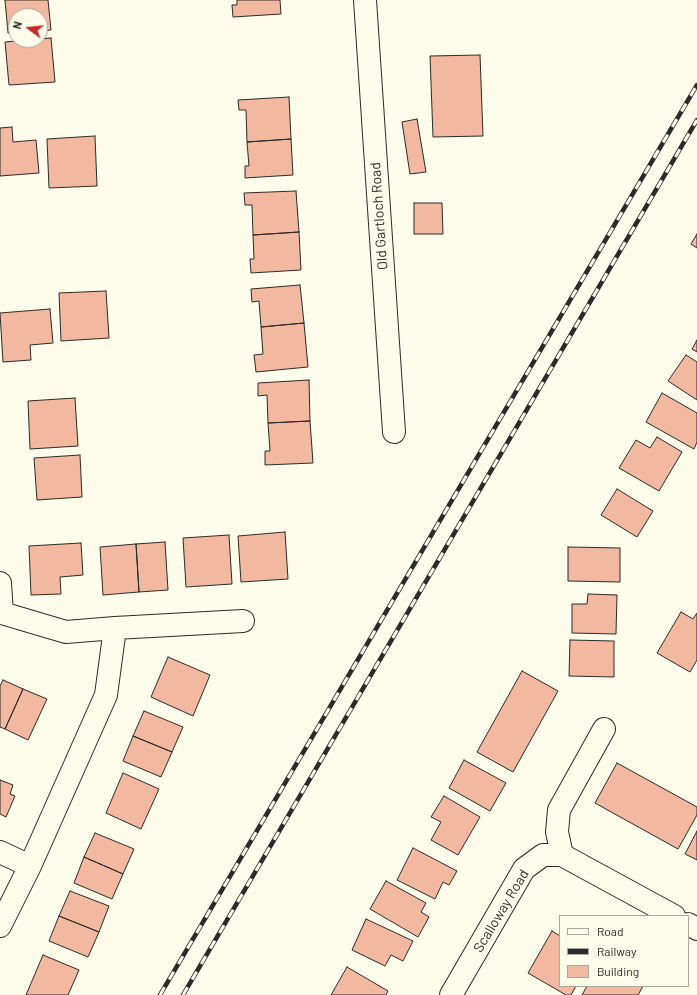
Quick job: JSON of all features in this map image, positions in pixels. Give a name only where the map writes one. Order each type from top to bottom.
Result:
[{"type":"street","name":"Old Gartloch Road","points":[[365,0],[394,432]]},
{"type":"street","points":[[0,582],[2,613],[66,632],[243,621]]},
{"type":"street","points":[[0,926],[30,866],[106,695],[115,628]]},
{"type":"street","points":[[604,729],[559,810],[556,832],[562,855],[672,915]]},
{"type":"street","points":[[0,852],[30,866]]},
{"type":"street","name":"Scalloway Road","points":[[451,995],[524,868],[543,855],[562,855]]},
{"type":"building","points":[[5,0],[48,0],[51,30],[48,30],[48,8],[8,8],[8,33]]},
{"type":"building","points":[[237,0],[280,0],[281,14],[233,17],[232,5],[237,5]]},
{"type":"building","points":[[48,38],[51,38],[55,82],[9,85],[5,42],[8,42],[8,48],[48,48]]},
{"type":"building","points":[[480,55],[483,136],[433,137],[430,56]]},
{"type":"building","points":[[289,97],[291,139],[247,142],[246,110],[239,110],[238,100]]},
{"type":"building","points":[[417,119],[426,172],[410,174],[402,122]]},
{"type":"building","points":[[12,127],[13,142],[36,140],[39,173],[0,176],[0,128]]},
{"type":"building","points":[[95,136],[97,186],[49,188],[47,139]]},
{"type":"building","points":[[291,139],[293,175],[245,178],[245,166],[249,166],[247,142]]},
{"type":"building","points":[[296,191],[299,232],[253,235],[252,205],[245,205],[244,193]]},
{"type":"building","points":[[414,203],[442,203],[443,234],[414,234]]},
{"type":"building","points":[[299,232],[301,270],[251,273],[250,259],[254,259],[253,235]]},
{"type":"building","points":[[697,234],[697,248],[691,244]]},
{"type":"building","points":[[300,285],[304,323],[261,327],[259,301],[252,302],[251,289]]},
{"type":"building","points":[[106,291],[109,338],[61,341],[59,293]]},
{"type":"building","points":[[50,309],[53,343],[30,345],[31,360],[3,362],[0,313]]},
{"type":"building","points":[[304,323],[308,367],[256,372],[254,355],[263,354],[261,327]]},
{"type":"building","points":[[697,340],[697,352],[692,349]]},
{"type":"building","points":[[686,355],[697,362],[697,400],[668,381]]},
{"type":"building","points":[[309,380],[310,421],[268,423],[267,395],[258,396],[258,383]]},
{"type":"building","points":[[662,393],[697,413],[697,442],[694,449],[646,422]]},
{"type":"building","points":[[75,398],[78,446],[30,449],[28,401]]},
{"type":"building","points":[[310,421],[313,463],[265,465],[265,451],[270,451],[268,423]]},
{"type":"building","points":[[657,437],[682,452],[659,491],[619,468],[636,440],[650,448]]},
{"type":"building","points":[[80,455],[82,497],[37,500],[34,458]]},
{"type":"building","points":[[617,489],[653,511],[637,537],[601,515]]},
{"type":"building","points":[[285,532],[288,579],[241,582],[238,536]]},
{"type":"building","points":[[229,535],[232,584],[186,587],[183,538]]},
{"type":"building","points":[[165,542],[168,590],[139,592],[136,544]]},
{"type":"building","points":[[81,543],[83,575],[60,577],[61,594],[31,595],[29,546]]},
{"type":"building","points":[[136,544],[139,592],[103,595],[100,547]]},
{"type":"building","points":[[568,547],[620,548],[620,582],[568,581]]},
{"type":"building","points":[[588,594],[617,595],[616,634],[572,633],[572,604],[587,604]]},
{"type":"building","points":[[681,612],[693,619],[697,613],[697,660],[690,672],[657,653]]},
{"type":"building","points":[[570,640],[614,641],[614,677],[569,676]]},
{"type":"building","points":[[168,657],[210,675],[193,716],[151,697]]},
{"type":"building","points":[[522,671],[558,691],[513,772],[477,752]]},
{"type":"building","points":[[3,680],[23,689],[5,729],[0,727],[0,686]]},
{"type":"building","points":[[23,689],[47,699],[28,740],[5,729]]},
{"type":"building","points":[[144,711],[183,727],[172,752],[133,736]]},
{"type":"building","points":[[133,736],[172,752],[161,777],[123,761]]},
{"type":"building","points":[[464,760],[506,783],[490,811],[449,788]]},
{"type":"building","points":[[617,763],[697,807],[697,815],[678,849],[595,803]]},
{"type":"building","points":[[123,773],[159,789],[141,829],[106,813]]},
{"type":"building","points":[[0,780],[13,785],[10,794],[15,796],[6,817],[0,814]]},
{"type":"building","points":[[444,796],[480,817],[458,855],[431,840],[441,822],[431,817]]},
{"type":"building","points":[[697,831],[697,860],[685,854]]},
{"type":"building","points":[[95,833],[134,849],[123,874],[84,857]]},
{"type":"building","points":[[413,848],[457,871],[449,885],[443,882],[435,899],[397,880]]},
{"type":"building","points":[[84,857],[123,874],[112,899],[74,883]]},
{"type":"building","points":[[386,881],[426,903],[421,912],[429,917],[418,937],[370,909]]},
{"type":"building","points":[[70,891],[109,906],[99,932],[59,916]]},
{"type":"building","points":[[59,916],[99,932],[88,957],[49,941]]},
{"type":"building","points":[[366,919],[413,941],[403,961],[391,955],[385,966],[352,950]]},
{"type":"building","points":[[552,931],[559,935],[559,987],[575,987],[571,995],[566,995],[528,973]]},
{"type":"building","points":[[43,955],[79,970],[68,995],[26,995]]},
{"type":"building","points":[[347,967],[388,991],[386,995],[331,995]]},
{"type":"building","points":[[586,987],[642,987],[638,995],[582,995]]},
{"type":"railway","points":[[160,995],[697,85]]},
{"type":"railway","points":[[183,995],[697,120]]}]
